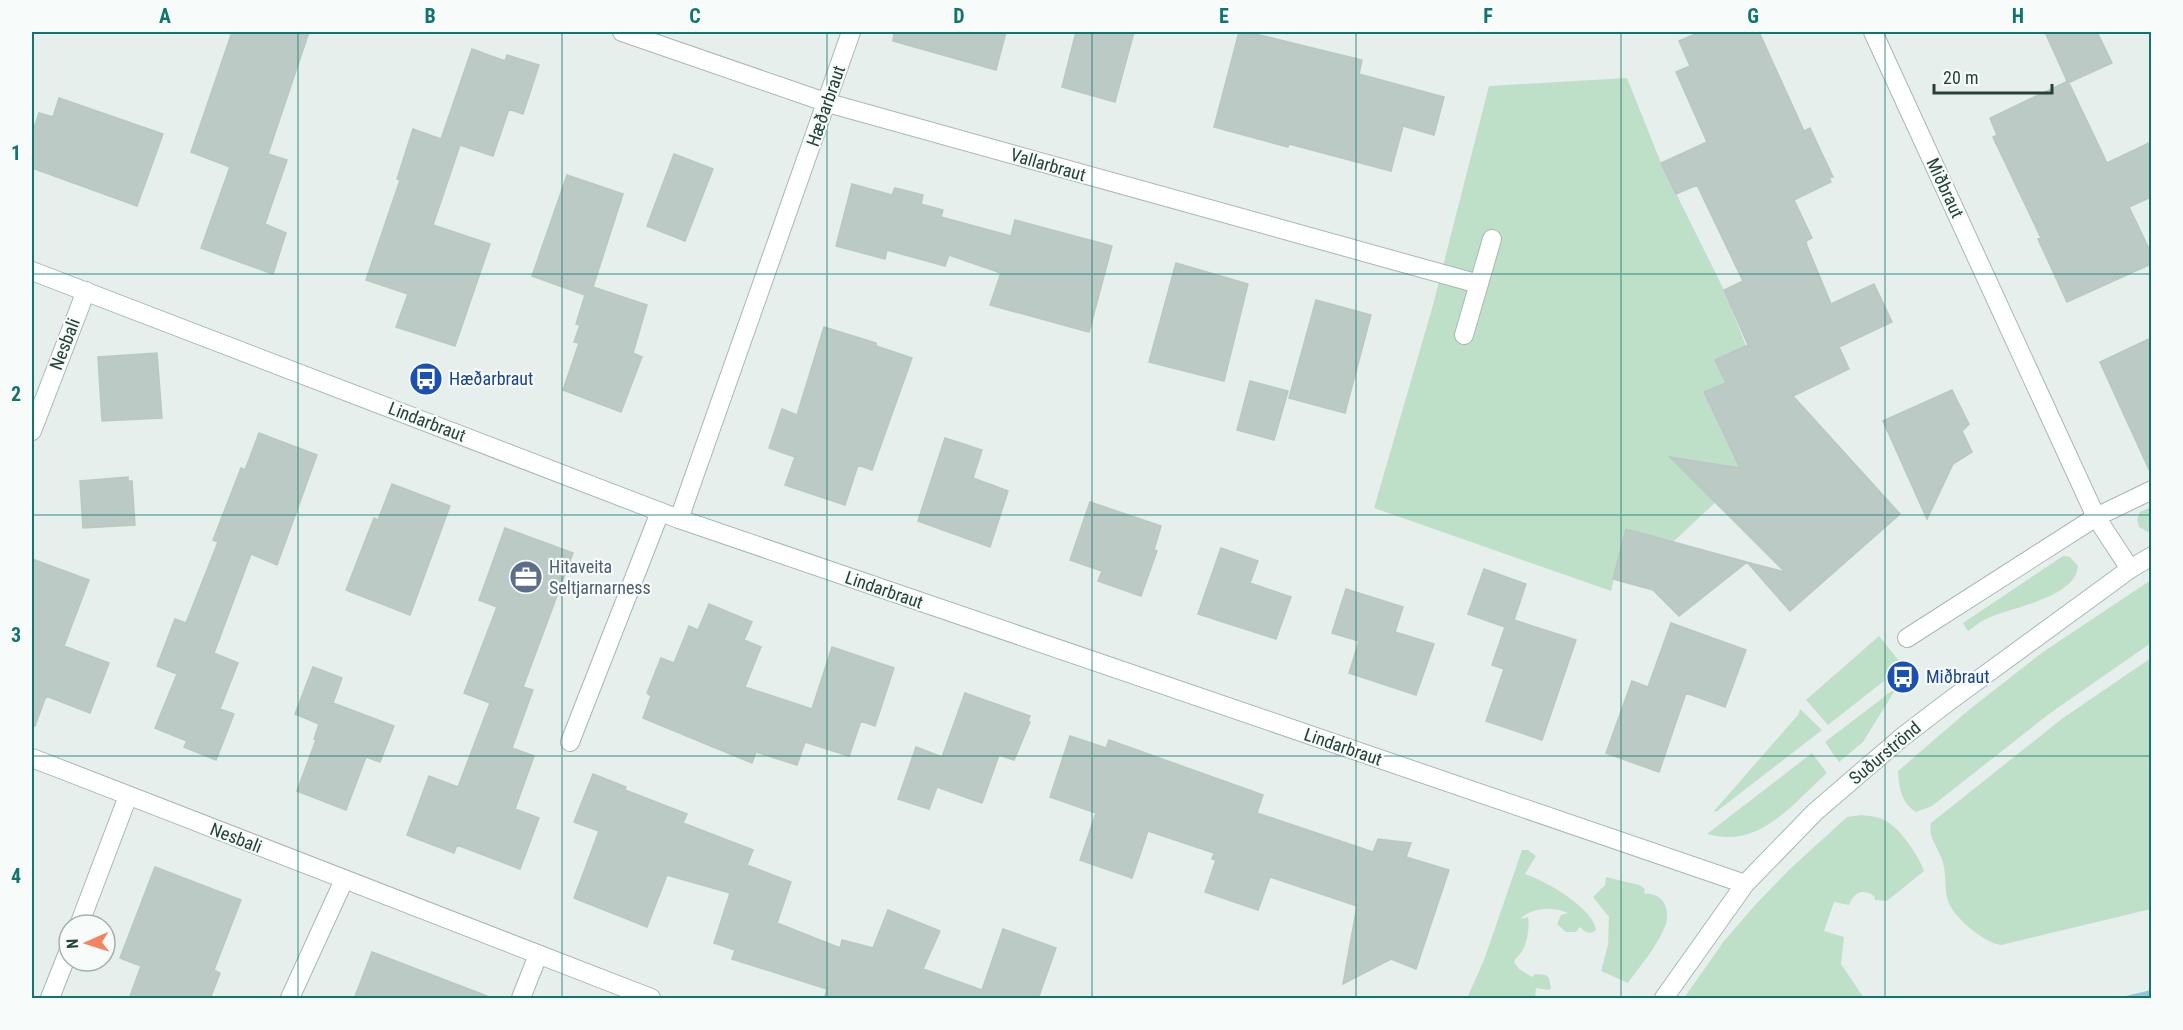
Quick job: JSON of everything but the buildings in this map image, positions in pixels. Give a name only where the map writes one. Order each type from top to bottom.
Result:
[{"type":"street","name":"Vallarbraut","points":[[622,32],[828,103],[1479,284]]},
{"type":"street","name":"Hæðarbraut","points":[[679,519],[828,103],[851,32]]},
{"type":"street","name":"Miðbraut","points":[[1873,32],[2096,517],[2130,569]]},
{"type":"street","points":[[1464,334],[1492,239]]},
{"type":"street","name":"Lindarbraut","points":[[32,271],[679,519],[1745,884]]},
{"type":"street","name":"Nesbali","points":[[32,431],[86,291]]},
{"type":"street","points":[[1907,638],[2096,517],[2151,490]]},
{"type":"street","points":[[570,742],[660,512]]},
{"type":"street","name":"Suðurströnd","points":[[1664,999],[1745,884],[1815,812],[1901,738],[1971,684],[2151,556]]},
{"type":"street","name":"Nesbali","points":[[32,758],[651,999]]},
{"type":"street","points":[[84,913],[129,796]]},
{"type":"street","points":[[290,999],[344,880]]},
{"type":"street","points":[[521,999],[538,955]]},
{"type":"street","points":[[50,999],[60,973]]},
{"type":"green space","points":[[1627,78],[1661,163],[1724,290],[1746,346],[1715,360],[1726,383],[1704,393],[1729,445],[1783,423],[1781,441],[1673,542],[1626,529],[1611,591],[1374,508],[1433,305],[1489,86]]},
{"type":"green space","points":[[2151,507],[2151,531],[2148,532],[2139,527],[2137,519],[2140,512]]},
{"type":"green space","points":[[2063,556],[2070,557],[2078,566],[2074,577],[2066,587],[2038,601],[1984,620],[1968,631],[1963,623]]},
{"type":"green space","points":[[2151,580],[2151,643],[2049,714],[1932,806],[1916,812],[1907,804],[1899,783],[1898,771],[1970,709],[2043,652]]},
{"type":"green space","points":[[1879,636],[1903,666],[1828,725],[1806,700]]},
{"type":"green space","points":[[2151,658],[2151,909],[2001,945],[1977,934],[1955,913],[1947,898],[1944,867],[1932,836],[1931,823],[2063,718]]},
{"type":"green space","points":[[1897,687],[1863,742],[1839,762],[1825,742]]},
{"type":"green space","points":[[1800,709],[1822,730],[1716,812],[1714,811],[1798,715]]},
{"type":"green space","points":[[1812,753],[1827,773],[1773,821],[1759,830],[1743,835],[1726,837],[1707,834]]},
{"type":"green space","points":[[1873,816],[1896,828],[1913,850],[1924,871],[1887,901],[1875,900],[1874,896],[1862,892],[1853,897],[1849,905],[1834,902],[1824,931],[1844,937],[1841,964],[1864,998],[1684,998],[1724,941],[1756,904],[1790,869],[1847,817]]},
{"type":"green space","points":[[1522,850],[1528,850],[1536,856],[1525,874],[1544,882],[1578,904],[1587,913],[1596,930],[1588,933],[1580,927],[1576,932],[1566,932],[1557,924],[1561,915],[1568,913],[1549,909],[1530,912],[1520,919],[1528,917],[1528,931],[1522,951],[1514,962],[1519,969],[1532,977],[1535,974],[1546,975],[1551,988],[1549,990],[1536,988],[1535,998],[1467,998],[1484,960]]},
{"type":"green space","points":[[1606,877],[1639,885],[1645,889],[1644,894],[1652,894],[1662,900],[1667,911],[1666,924],[1660,938],[1628,983],[1601,971],[1608,945],[1609,917],[1593,897],[1605,885]]},
{"type":"water","points":[[2151,990],[2151,998],[2118,998]]},
{"type":"place","name":"Hæðarbraut","points":[[426,379]]},
{"type":"place","name":"Hitaveita Seltjarnarness","points":[[526,577]]},
{"type":"place","name":"Miðbraut","points":[[1903,677]]}]
